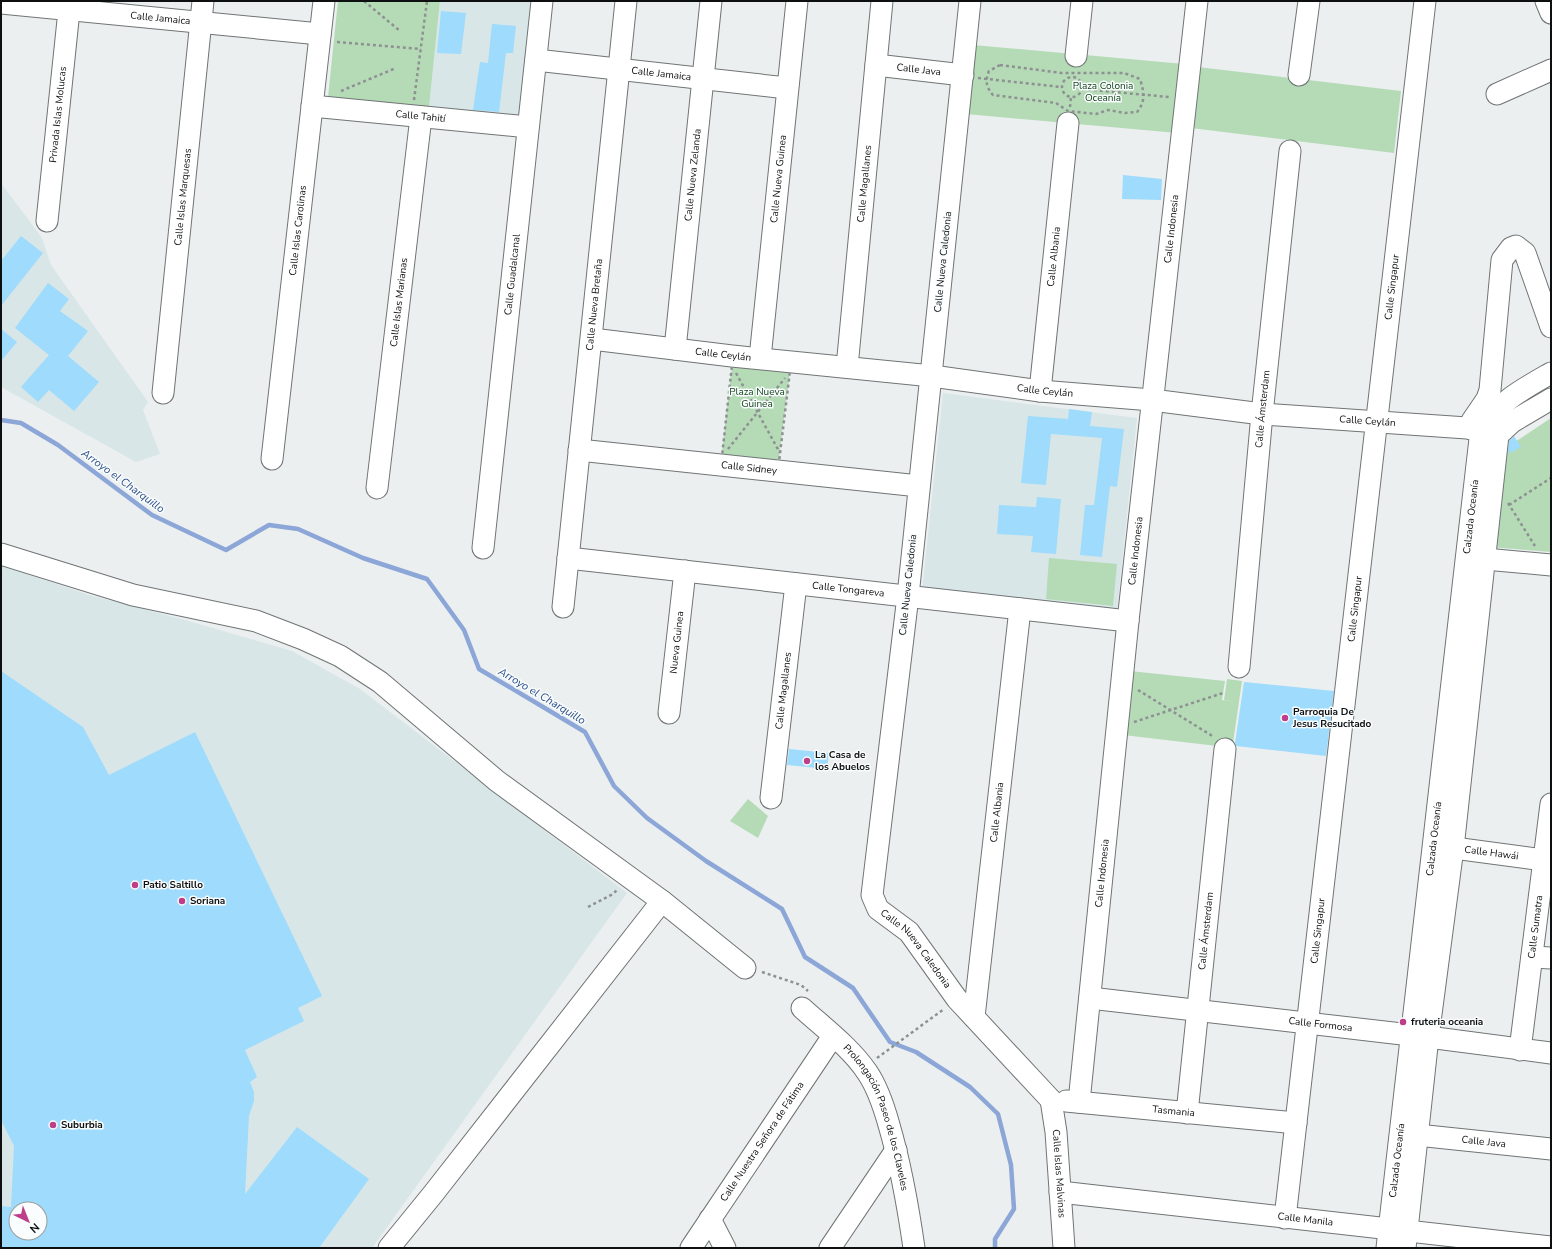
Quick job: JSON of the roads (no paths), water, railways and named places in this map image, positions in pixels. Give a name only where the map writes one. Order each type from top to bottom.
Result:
[{"type":"street","name":"Calle Islas Marquesas","points":[[162,393],[203,1]]},
{"type":"street","name":"Calle Islas Carolinas","points":[[272,460],[324,1]]},
{"type":"street","name":"Calle Guadalcanal","points":[[483,548],[542,1]]},
{"type":"street","name":"Calle Nueva Bretaña","points":[[563,607],[626,1]]},
{"type":"street","name":"Calle Nueva Zelanda","points":[[675,349],[711,1]]},
{"type":"street","name":"Calle Nueva Guinea","points":[[760,358],[787,88],[798,1]]},
{"type":"street","name":"Calle Magallanes","points":[[848,367],[882,1]]},
{"type":"street","name":"Calle Nueva Caledonia","points":[[970,1],[969,76],[932,376],[908,596],[872,895],[878,909],[910,932],[957,999],[1051,1100]]},
{"type":"street","points":[[1076,56],[1082,1]]},
{"type":"street","name":"Calle Indonesia","points":[[1079,1102],[1128,621],[1197,1]]},
{"type":"street","points":[[1299,75],[1309,1]]},
{"type":"street","name":"Calle Singapur","points":[[1285,1218],[1425,1]]},
{"type":"street","points":[[1546,1],[1551,13]]},
{"type":"street","name":"Calle Jamaica","points":[[1,3],[70,5],[201,22],[320,34]]},
{"type":"street","name":"Privada Islas Molucas","points":[[47,221],[70,5]]},
{"type":"street","name":"Calle Jamaica","points":[[536,60],[787,88]]},
{"type":"street","name":"Calle Java","points":[[876,65],[969,76]]},
{"type":"street","points":[[1497,94],[1551,70]]},
{"type":"street","name":"Calle Tahití","points":[[312,106],[528,127]]},
{"type":"street","name":"Calle Islas Marianas","points":[[377,488],[421,117]]},
{"type":"street","name":"Calle Albania","points":[[1040,391],[1069,117]]},
{"type":"street","name":"Calle Ámsterdam","points":[[1239,667],[1262,414],[1290,151]]},
{"type":"street","name":"Calzada Oceanía","points":[[1397,1239],[1416,1135],[1419,1036],[1432,845],[1487,399],[1502,260],[1511,248],[1516,246],[1522,249],[1529,260],[1551,327]]},
{"type":"street","name":"Calle Ceylán","points":[[592,338],[675,349],[732,360],[760,358],[932,376],[1040,391],[1152,400],[1262,414],[1482,431]]},
{"type":"street","points":[[1482,431],[1490,416],[1506,401],[1551,372]]},
{"type":"street","points":[[1482,431],[1512,422],[1551,399]]},
{"type":"street","name":"Calzada Oceanía","points":[[1397,1239],[1419,1036],[1453,848],[1485,559],[1482,431]]},
{"type":"street","name":"Calle Sidney","points":[[580,450],[722,460],[919,486]]},
{"type":"street","points":[[1,554],[133,595],[256,622],[322,647],[356,666],[380,682],[497,781],[662,901],[745,968]]},
{"type":"street","name":"Calle Tongareva","points":[[568,558],[1128,621]]},
{"type":"street","points":[[1485,559],[1548,565]]},
{"type":"street","name":"Nueva Guinea","points":[[669,713],[685,571]]},
{"type":"street","name":"Calle Magallanes","points":[[771,798],[796,584]]},
{"type":"street","name":"Calle Albania","points":[[974,1017],[1020,609]]},
{"type":"street","name":"Calle Ámsterdam","points":[[1187,1113],[1221,744]]},
{"type":"street","name":"Calle Sumatra","points":[[1520,1050],[1541,958],[1551,804]]},
{"type":"street","name":"Calle Hawái","points":[[1432,845],[1547,860]]},
{"type":"street","points":[[389,1248],[662,901]]},
{"type":"street","name":"Calle Formosa","points":[[1090,998],[1419,1036],[1551,1053]]},
{"type":"street","name":"Prolongación Paseo de los Claveles","points":[[802,1008],[854,1056],[875,1086],[896,1150],[905,1192],[914,1248]]},
{"type":"street","name":"Calle Nuestra Señora de Fátima","points":[[691,1248],[833,1036]]},
{"type":"street","name":"Tasmania","points":[[1051,1100],[1296,1123]]},
{"type":"street","name":"Calle Islas Malvinas","points":[[1051,1100],[1056,1132],[1064,1248]]},
{"type":"street","name":"Calle Java","points":[[1416,1135],[1551,1149]]},
{"type":"street","points":[[830,1248],[896,1150]]},
{"type":"street","name":"Calle Manila","points":[[1060,1192],[1285,1218],[1397,1239],[1551,1247]]},
{"type":"street","points":[[710,1219],[725,1248]]},
{"type":"waterway","name":"Arroyo el Charquillo","points":[[1,420],[21,423],[58,445],[152,515],[226,550],[269,525],[298,529],[363,558],[427,579],[464,630],[479,669],[585,732],[614,786],[647,818],[706,861],[782,909],[805,957],[853,988],[890,1042],[916,1052],[970,1087],[998,1114],[1011,1165],[1014,1209],[995,1239],[995,1248]]},
{"type":"place","name":"Parroquia De Jesus Resucitado","points":[[1285,718]]},
{"type":"place","name":"La Casa de los Abuelos","points":[[807,761]]},
{"type":"place","name":"Patio Saltillo","points":[[135,885]]},
{"type":"place","name":"Soriana","points":[[182,901]]},
{"type":"place","name":"fruteria oceania","points":[[1403,1022]]},
{"type":"place","name":"Suburbia","points":[[53,1125]]},
{"type":"park label","name":"Plaza Colonia Oceanía","points":[[1103,92]]},
{"type":"park label","name":"Plaza Nueva Guinea","points":[[757,398]]}]
